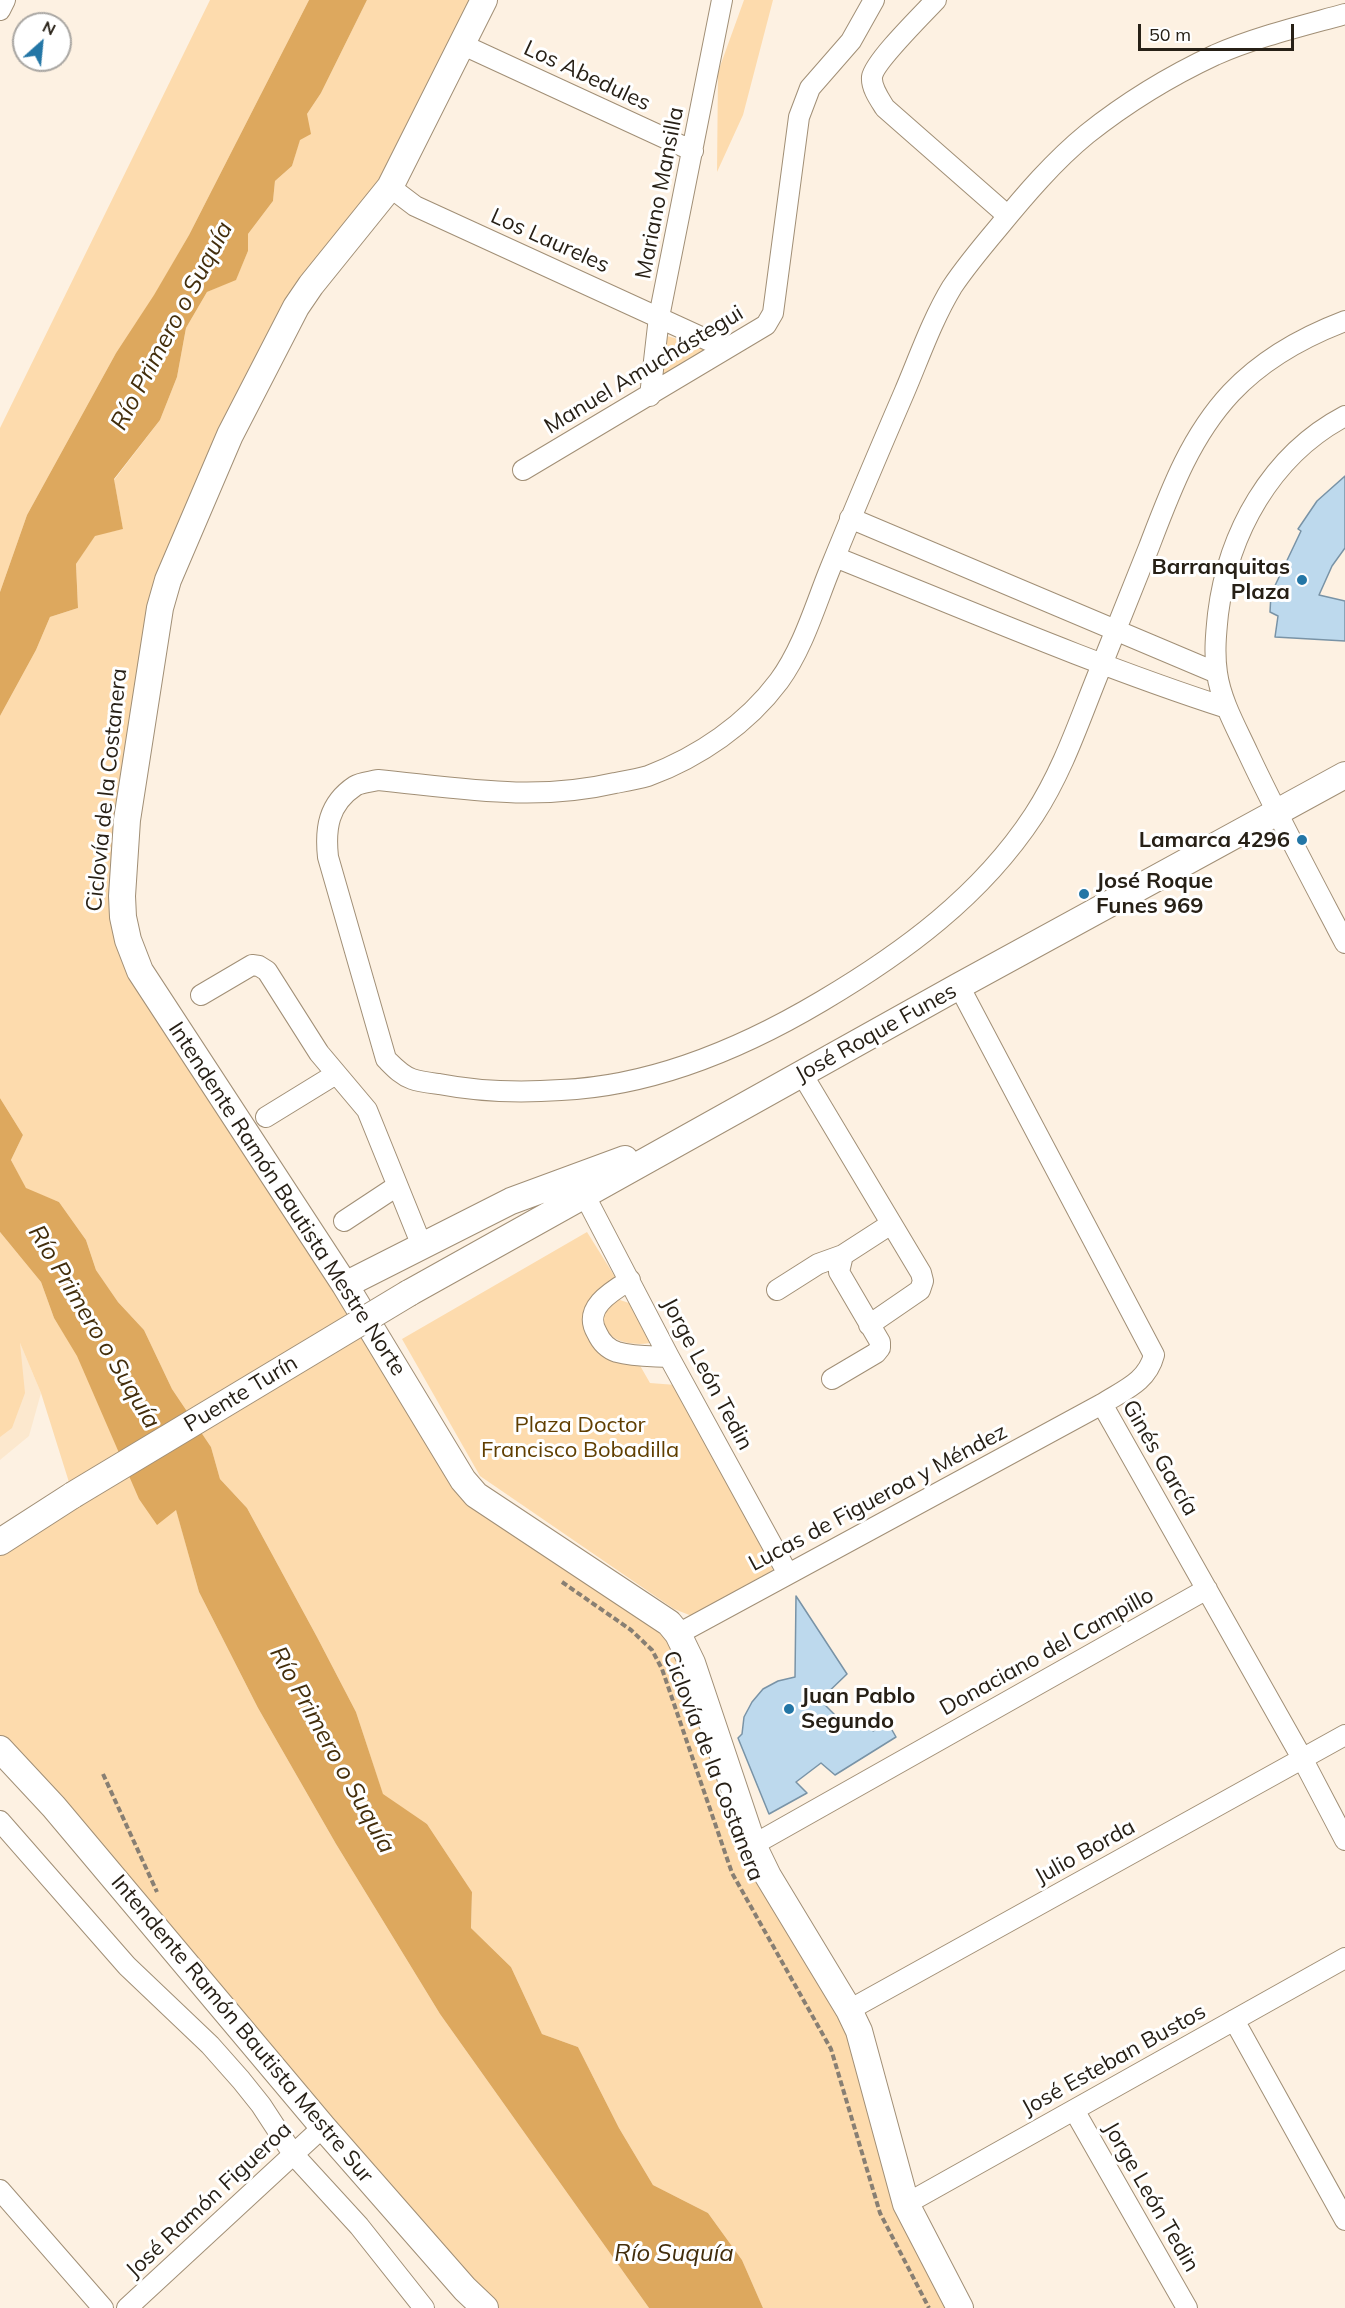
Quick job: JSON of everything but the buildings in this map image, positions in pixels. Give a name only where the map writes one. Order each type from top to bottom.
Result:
[{"type":"main road","name":"Intendente Ramón Bautista Mestre Norte","points":[[484,0],[390,187],[310,285],[296,307],[230,435],[168,580],[160,608],[127,820],[122,896],[123,917],[128,940],[140,971],[345,1285],[463,1480],[476,1495],[669,1623],[678,1634],[692,1663],[753,1845],[768,1876],[849,2010],[859,2031],[906,2204],[960,2308]]},
{"type":"main road","name":"José Roque Funes","points":[[409,1293],[959,986],[1345,775]]},
{"type":"main road","points":[[345,1285],[511,1201],[707,1128]]},
{"type":"main road","name":"Puente Turín","points":[[0,1542],[73,1495],[409,1293]]},
{"type":"main road","name":"Puente Turín","points":[[0,1525],[73,1495]]},
{"type":"main road","name":"Intendente Ramón Bautista Mestre Sur","points":[[0,1749],[54,1807],[323,2127],[465,2289],[485,2308]]},
{"type":"street","points":[[0,10],[5,0]]},
{"type":"street","name":"Mariano Mansilla","points":[[650,396],[659,317],[722,0]]},
{"type":"street","name":"Manuel Amuchástegui","points":[[524,470],[650,396],[725,348],[766,326],[773,313],[801,110],[810,88],[851,40],[874,0]]},
{"type":"street","points":[[936,0],[878,63],[872,78],[876,93],[885,108],[1008,216]]},
{"type":"street","points":[[1345,14],[1250,42],[1175,75],[1086,134],[1048,170],[1008,216],[967,265],[950,290],[850,518],[795,654],[780,679],[745,719],[722,737],[688,757],[648,776],[602,787],[556,793],[520,794],[378,780],[356,785],[346,794],[334,809],[327,824],[328,857],[386,1059],[396,1070],[413,1080],[467,1089],[512,1093],[622,1084],[718,1052],[760,1034],[807,1010],[864,976],[927,932],[960,903],[1012,846],[1035,814],[1057,776],[1175,479],[1192,444],[1211,416],[1233,391],[1285,349],[1345,321]]},
{"type":"street","name":"Los Abedules","points":[[461,44],[693,151]]},
{"type":"street","name":"Los Laureles","points":[[390,187],[415,206],[725,348]]},
{"type":"street","points":[[1345,416],[1311,438],[1287,461],[1249,512],[1236,539],[1226,569],[1215,637],[1217,673],[1227,708],[1276,812],[1345,943]]},
{"type":"street","points":[[850,518],[1217,673]]},
{"type":"street","points":[[835,556],[1158,686],[1227,708]]},
{"type":"street","points":[[201,995],[252,965],[267,971],[319,1053],[367,1110],[422,1246]]},
{"type":"street","name":"Ginés García","points":[[959,986],[1154,1355],[1147,1374],[1102,1404],[1302,1758],[1345,1840]]},
{"type":"street","points":[[266,1117],[336,1074]]},
{"type":"street","points":[[802,1074],[921,1273],[923,1281],[920,1290],[869,1325]]},
{"type":"street","points":[[344,1221],[398,1186]]},
{"type":"street","name":"Jorge León Tedin","points":[[585,1196],[669,1357],[788,1574]]},
{"type":"street","points":[[777,1290],[818,1264],[843,1255],[891,1224]]},
{"type":"street","points":[[832,1379],[876,1353],[880,1348],[880,1342],[839,1272],[843,1255]]},
{"type":"street","points":[[630,1280],[601,1300],[592,1319],[594,1329],[606,1346],[616,1352],[636,1356],[669,1357]]},
{"type":"street","name":"Lucas de Figueroa y Méndez","points":[[678,1634],[1102,1404]]},
{"type":"street","name":"Donaciano del Campillo","points":[[753,1845],[1207,1589]]},
{"type":"street","name":"Julio Borda","points":[[849,2010],[1345,1735]]},
{"type":"street","points":[[0,1821],[127,1966],[225,2062],[261,2105],[293,2154],[359,2226],[424,2308]]},
{"type":"street","name":"José Esteban Bustos","points":[[906,2204],[1345,1959]]},
{"type":"street","points":[[1234,2020],[1345,2220]]},
{"type":"street","name":"Jorge León Tedin","points":[[1074,2110],[1187,2308]]},
{"type":"street","name":"José Ramón Figueroa","points":[[127,2308],[323,2127]]},
{"type":"street","points":[[0,2190],[103,2308]]},
{"type":"path","name":"Ciclovía de la Costanera","points":[[553,1576],[631,1630],[652,1650],[662,1669],[732,1873],[831,2049],[880,2213],[929,2308]]},
{"type":"path","points":[[103,1774],[162,1902]]},
{"type":"shaded area","points":[[0,1295],[41,1393],[29,1436],[0,1460]]},
{"type":"green space","points":[[210,0],[309,0],[189,235],[154,296],[116,353],[27,515],[0,592],[0,428]]},
{"type":"green space","points":[[367,0],[479,0],[390,187],[311,285],[160,608],[128,940],[463,1480],[669,1623],[753,1845],[849,2010],[906,2204],[960,2308],[763,2308],[742,2260],[708,2213],[653,2185],[619,2128],[578,2047],[542,2034],[511,1967],[471,1928],[472,1892],[427,1824],[383,1795],[356,1712],[247,1508],[220,1479],[211,1447],[172,1389],[144,1330],[118,1302],[96,1270],[86,1240],[59,1202],[26,1189],[11,1160],[23,1135],[0,1098],[0,716],[36,650],[50,617],[78,608],[76,564],[95,535],[123,529],[114,480],[160,420],[177,377],[186,328],[207,292],[236,279],[248,251],[248,234],[273,201],[275,181],[292,166],[307,114],[321,93]]},
{"type":"green space","points":[[744,0],[773,0],[743,115],[717,172],[718,72]]},
{"type":"green space","points":[[667,336],[714,349],[656,387]]},
{"type":"green space","points":[[0,1232],[41,1282],[54,1318],[176,1509],[199,1592],[258,1708],[336,1844],[440,2014],[649,2308],[485,2308],[0,1749],[0,1542],[73,1495],[41,1393],[20,1343],[25,1393],[12,1428],[0,1437]]},
{"type":"green space","name":"Plaza Doctor Francisco Bobadilla","points":[[587,1232],[617,1280],[592,1297],[586,1322],[638,1362],[650,1383],[676,1385],[773,1570],[692,1616],[674,1609],[480,1476],[402,1339]]},
{"type":"green space","points":[[617,1299],[629,1303],[650,1343],[636,1344],[621,1341],[605,1329],[602,1315]]},
{"type":"water","name":"Río Primero o Suquía","points":[[309,0],[367,0],[321,93],[307,114],[311,134],[300,140],[292,166],[275,181],[273,201],[248,234],[248,251],[236,280],[207,292],[186,328],[177,377],[160,420],[114,479],[123,529],[95,536],[76,564],[78,608],[50,617],[36,650],[0,716],[0,592],[27,515],[116,353],[154,295],[189,235]]},
{"type":"water","name":"Río Suquía","points":[[0,1098],[23,1135],[11,1160],[26,1188],[59,1202],[86,1240],[96,1270],[118,1302],[144,1330],[172,1389],[211,1447],[220,1479],[247,1508],[356,1712],[383,1794],[427,1824],[472,1892],[471,1928],[511,1967],[542,2034],[578,2047],[619,2128],[653,2185],[708,2213],[742,2260],[763,2308],[649,2308],[440,2014],[336,1844],[258,1708],[199,1592],[176,1510],[157,1525],[139,1499],[77,1356],[54,1318],[41,1282],[0,1232]]},
{"type":"place","name":"Barranquitas Plaza","points":[[1302,580]]},
{"type":"place","name":"Lamarca 4296","points":[[1302,840]]},
{"type":"place","name":"José Roque Funes 969","points":[[1084,894]]},
{"type":"place","name":"Juan Pablo Segundo","points":[[789,1709]]}]
